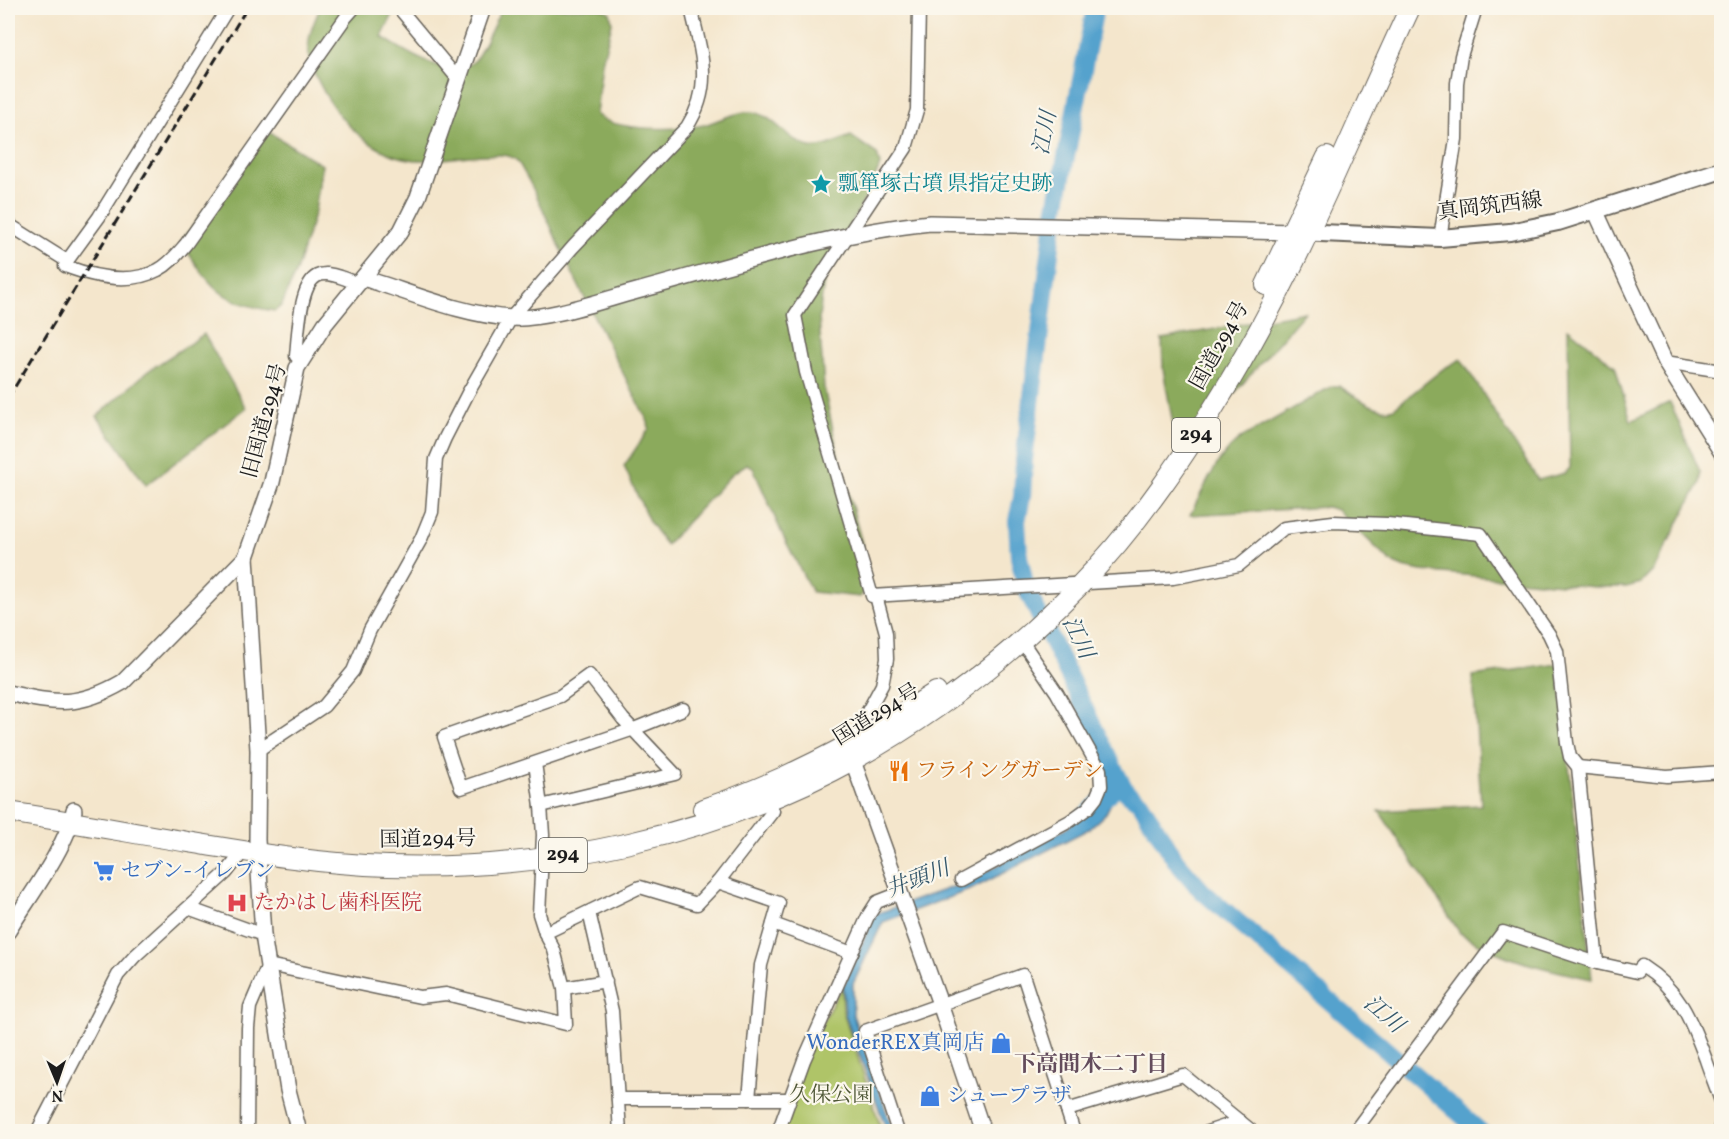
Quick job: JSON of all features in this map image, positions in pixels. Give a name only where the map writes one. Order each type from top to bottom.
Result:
[{"type":"highway","name":"国道294号","points":[[1299,232],[1396,8]]},
{"type":"highway","name":"国道294号","points":[[543,853],[689,814],[854,748],[937,706],[1022,633],[1044,600],[1073,583],[1134,504],[1193,418],[1299,232],[1410,8]]},
{"type":"highway","name":"国道294号","points":[[8,799],[73,816],[339,864],[391,867],[441,866],[650,838],[726,816],[768,800],[854,748]]},
{"type":"highway","name":"国道294号","points":[[8,812],[73,816]]},
{"type":"main road","name":"真岡筑西線","points":[[1299,232],[1440,238],[1510,232],[1533,228],[1722,170]]},
{"type":"street","points":[[8,224],[67,261],[99,218],[228,8]]},
{"type":"street","points":[[65,266],[105,278],[130,277],[147,275],[160,269],[174,258],[354,8]]},
{"type":"street","points":[[399,8],[458,79]]},
{"type":"street","name":"旧国道294号","points":[[8,693],[42,701],[76,702],[101,695],[123,682],[246,557],[272,482],[297,368],[325,324],[401,231],[418,197],[483,8]]},
{"type":"street","points":[[258,750],[324,706],[353,670],[369,630],[421,539],[432,512],[436,459],[445,438],[511,318],[573,246],[687,127],[697,111],[704,88],[701,55],[691,8]]},
{"type":"street","points":[[919,8],[917,110],[912,132],[900,159],[795,315],[806,372],[872,596],[1010,588],[1044,600],[1073,583],[1173,578],[1239,565],[1284,528],[1323,523],[1387,524],[1481,534],[1549,634],[1557,651],[1567,743],[1570,757],[1578,767],[1597,963]]},
{"type":"street","points":[[1440,238],[1456,139],[1456,83],[1461,56],[1476,8]]},
{"type":"street","points":[[1594,210],[1665,362],[1722,453]]},
{"type":"street","points":[[302,360],[297,356],[306,288],[317,275],[327,273],[486,316],[511,318],[542,316],[580,307],[849,234],[888,227],[930,223],[1299,232]]},
{"type":"street","points":[[1665,362],[1722,371]]},
{"type":"street","points":[[246,557],[258,750],[252,848],[263,935],[288,1090],[299,1131]]},
{"type":"street","points":[[876,596],[886,633],[886,659],[882,685],[862,722],[854,748],[901,896],[983,1131]]},
{"type":"street","points":[[961,880],[1070,821],[1088,808],[1096,798],[1101,786],[1100,770],[1022,633]]},
{"type":"street","points":[[541,806],[675,774],[634,729],[623,719],[589,675],[560,696],[444,737],[461,788],[634,729],[682,709]]},
{"type":"street","points":[[268,965],[420,997],[446,994],[566,1024],[564,988],[554,950],[539,914],[543,853],[541,806],[535,763]]},
{"type":"street","points":[[1578,767],[1667,776],[1722,772]]},
{"type":"street","points":[[545,933],[640,887],[697,904],[718,882],[773,811],[768,800]]},
{"type":"street","points":[[8,931],[64,840],[73,816]]},
{"type":"street","points":[[38,1131],[118,975],[135,956],[226,873],[238,858],[252,848]]},
{"type":"street","points":[[718,882],[779,903],[761,965],[749,1099]]},
{"type":"street","points":[[778,1131],[804,1060],[868,916],[877,903],[901,896]]},
{"type":"street","points":[[188,908],[263,935]]},
{"type":"street","points":[[590,912],[612,1011],[620,1131]]},
{"type":"street","points":[[773,924],[852,953]]},
{"type":"street","points":[[1354,1131],[1503,932],[1597,963],[1637,972],[1642,966],[1656,975],[1683,1004],[1722,1104]]},
{"type":"street","points":[[248,1131],[250,1007],[268,965]]},
{"type":"street","points":[[898,1131],[865,1031],[1023,975],[1074,1131]]},
{"type":"street","points":[[564,988],[606,981]]},
{"type":"street","points":[[1067,1110],[1183,1075],[1253,1131]]},
{"type":"street","points":[[618,1099],[789,1099]]},
{"type":"street","points":[[1719,1131],[1722,1116]]},
{"type":"street","points":[[1207,1131],[1240,1121]]},
{"type":"green space","points":[[320,8],[396,8],[382,37],[426,62],[452,68],[463,67],[473,62],[502,8],[600,8],[610,12],[612,23],[602,63],[596,114],[605,120],[632,127],[680,128],[704,125],[743,112],[757,113],[765,116],[802,144],[821,147],[851,136],[877,154],[880,165],[872,186],[833,256],[824,282],[819,317],[824,388],[838,454],[862,544],[864,592],[860,597],[812,592],[783,536],[753,468],[747,464],[732,474],[666,545],[649,521],[624,466],[649,429],[648,422],[519,164],[511,157],[500,155],[429,160],[397,156],[382,150],[355,131],[343,119],[324,92],[309,59],[311,32]]},
{"type":"green space","points":[[264,129],[322,165],[315,211],[297,269],[282,305],[275,311],[240,303],[218,290],[200,270],[181,242]]},
{"type":"green space","points":[[1305,312],[1179,457],[1163,369],[1162,339]]},
{"type":"green space","points":[[1568,328],[1615,366],[1631,421],[1670,402],[1700,472],[1700,483],[1653,571],[1641,583],[1626,587],[1595,587],[1421,571],[1403,567],[1391,562],[1337,510],[1327,507],[1190,515],[1219,462],[1226,452],[1243,437],[1332,386],[1339,386],[1381,409],[1394,408],[1443,369],[1461,359],[1538,480],[1565,473],[1570,468]]},
{"type":"green space","points":[[204,334],[246,408],[146,485],[97,416],[148,371]]},
{"type":"green space","points":[[1558,664],[1592,979],[1507,957],[1460,933],[1379,811],[1481,805],[1473,676]]},
{"type":"green space","name":"久保公園","points":[[842,986],[843,1012],[882,1131],[783,1132],[803,1058]]},
{"type":"water","points":[[1107,769],[1118,789],[1106,813],[1089,829],[972,889],[883,922],[853,984],[853,1015],[893,1131],[887,1131],[845,1014],[843,987],[875,914],[967,882],[1094,813],[1105,792]]},
{"type":"waterway","name":"江川","points":[[1095,8],[1055,213],[1024,460],[1022,497],[1017,521],[1019,557],[1026,588],[1127,793],[1140,802],[1176,861],[1202,891],[1481,1132]]},
{"type":"waterway","name":"井頭川","points":[[1078,823],[1112,791],[1114,782]]},
{"type":"railway","points":[[8,398],[247,8]]},
{"type":"place","name":"瓢箪塚古墳 県指定史跡","points":[[821,184]]},
{"type":"place","name":"フライングガーデン","points":[[899,771]]},
{"type":"place","name":"セブン-イレブン","points":[[104,871]]},
{"type":"place","name":"たかはし歯科医院","points":[[237,903]]},
{"type":"place","name":"WonderREX真岡店","points":[[1001,1043]]},
{"type":"place","name":"シュープラザ","points":[[930,1096]]},
{"type":"district","name":"下高間木二丁目","points":[[1091,1065]]}]
